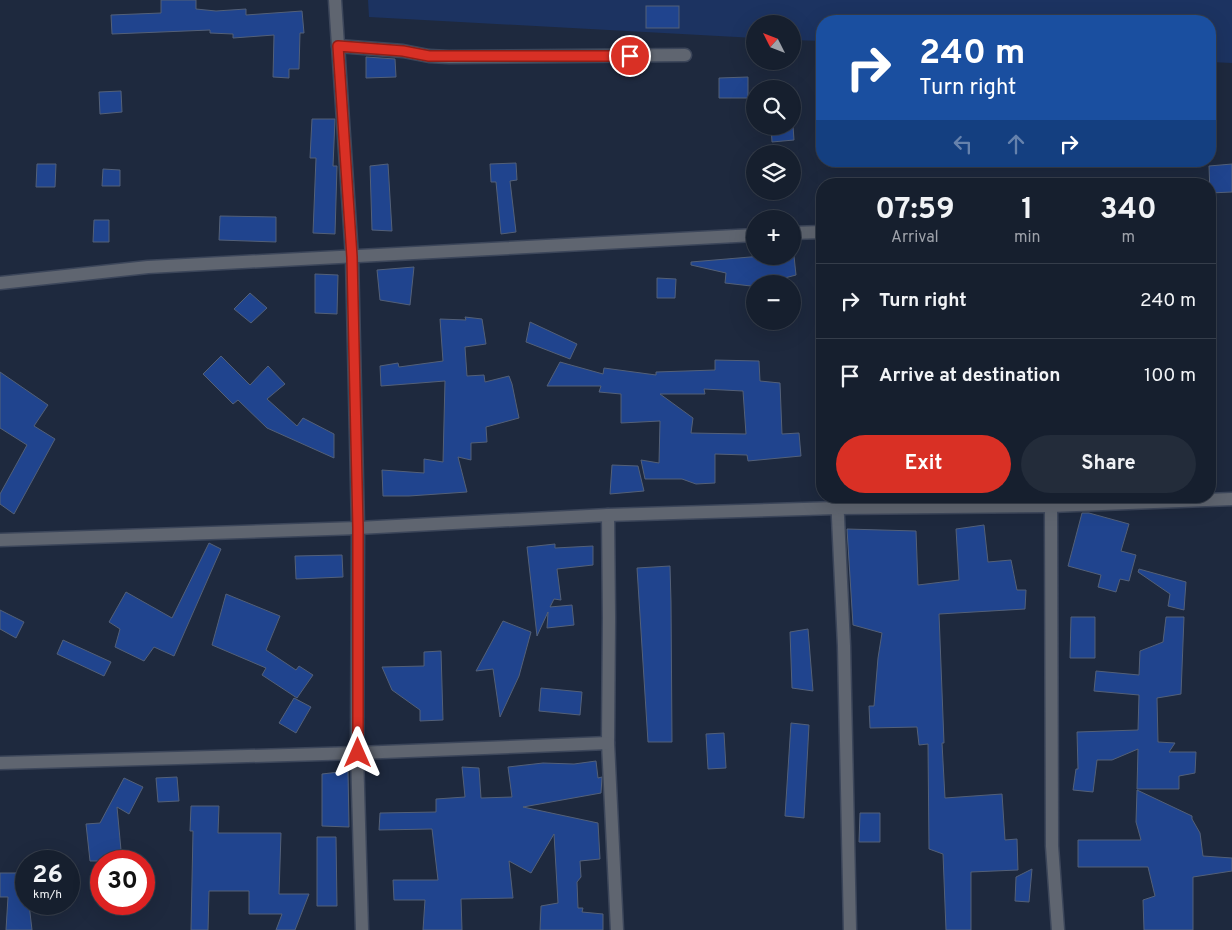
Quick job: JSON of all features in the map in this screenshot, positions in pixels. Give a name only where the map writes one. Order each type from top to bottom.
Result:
[{"type":"street","points":[[335,0],[352,257],[358,528],[358,753],[362,930]]},
{"type":"street","points":[[338,46],[403,51],[429,56],[686,55]]},
{"type":"street","points":[[801,233],[816,232]]},
{"type":"street","points":[[0,283],[148,267],[746,235]]},
{"type":"street","points":[[1216,500],[1232,499]]},
{"type":"street","points":[[0,540],[358,528],[819,503]]},
{"type":"street","points":[[837,503],[844,646],[850,930]]},
{"type":"street","points":[[890,503],[1051,506],[1129,503]]},
{"type":"street","points":[[1051,506],[1052,846],[1058,930]]},
{"type":"street","points":[[608,515],[608,743],[617,930]]},
{"type":"street","points":[[0,763],[358,753],[608,743]]},
{"type":"shaded area","points":[[368,0],[1232,0],[1232,63],[1216,62],[1216,15],[816,15],[816,41],[801,40],[801,15],[746,15],[746,38],[369,17]]},
{"type":"building","points":[[161,0],[196,0],[196,9],[216,11],[246,9],[246,15],[302,11],[304,33],[300,33],[299,69],[289,69],[289,78],[273,77],[274,35],[233,38],[233,34],[210,33],[210,30],[112,34],[111,15],[161,13]]},
{"type":"building","points":[[646,6],[679,6],[679,28],[646,28]]},
{"type":"building","points":[[366,57],[395,59],[396,77],[366,78]]},
{"type":"building","points":[[748,77],[748,80],[746,80],[746,98],[719,98],[719,78]]},
{"type":"building","points":[[121,91],[122,112],[100,114],[99,92]]},
{"type":"building","points":[[312,119],[335,119],[333,166],[337,166],[335,234],[313,233],[316,158],[310,158]]},
{"type":"building","points":[[772,135],[794,135],[794,140],[772,142]]},
{"type":"building","points":[[516,163],[517,180],[510,181],[516,232],[501,234],[496,182],[491,182],[490,164]]},
{"type":"building","points":[[37,164],[56,164],[55,187],[36,187]]},
{"type":"building","points":[[388,164],[392,231],[372,230],[370,166]]},
{"type":"building","points":[[1232,164],[1232,192],[1216,193],[1216,178],[1209,178],[1209,167],[1216,167],[1216,165]]},
{"type":"building","points":[[103,169],[120,170],[120,186],[102,186]]},
{"type":"building","points":[[220,216],[276,217],[276,242],[219,240]]},
{"type":"building","points":[[94,220],[109,220],[109,242],[93,242]]},
{"type":"building","points":[[746,257],[746,265],[795,265],[796,275],[746,275],[746,285],[725,283],[726,273],[691,265],[691,262]]},
{"type":"building","points":[[414,267],[410,305],[380,300],[377,270]]},
{"type":"building","points":[[315,274],[338,275],[337,314],[315,313]]},
{"type":"building","points":[[657,278],[676,279],[675,298],[657,298]]},
{"type":"building","points":[[250,293],[267,308],[251,323],[234,309]]},
{"type":"building","points":[[465,317],[482,319],[486,344],[465,347],[467,376],[484,375],[485,382],[509,376],[519,418],[486,427],[487,442],[471,443],[471,460],[458,457],[467,492],[383,496],[382,470],[424,473],[424,459],[443,462],[445,381],[381,386],[380,366],[398,363],[399,367],[443,361],[440,319],[466,320]]},
{"type":"building","points":[[530,322],[577,344],[570,359],[526,342]]},
{"type":"building","points":[[221,356],[250,385],[268,366],[285,384],[267,399],[297,426],[303,418],[334,434],[334,458],[267,428],[238,400],[233,404],[203,374]]},
{"type":"building","points":[[715,360],[759,361],[760,381],[780,383],[782,434],[799,433],[801,456],[748,461],[747,455],[715,454],[715,483],[696,484],[682,479],[645,479],[641,460],[659,463],[660,421],[621,423],[621,394],[599,392],[601,386],[547,386],[560,362],[603,374],[604,368],[656,375],[656,372],[715,370]],"holes":[[[704,389],[743,391],[746,434],[691,433],[693,418],[660,394],[705,394]]]},
{"type":"building","points":[[0,372],[48,405],[34,426],[55,439],[14,514],[0,504],[0,494],[27,445],[0,428]]},
{"type":"building","points":[[612,465],[638,466],[644,491],[610,494]]},
{"type":"building","points":[[1082,513],[1089,513],[1129,524],[1121,551],[1136,555],[1129,581],[1120,579],[1116,592],[1098,587],[1101,575],[1068,566]]},
{"type":"building","points":[[984,525],[988,562],[1011,560],[1017,590],[1026,590],[1025,609],[939,614],[945,798],[1002,794],[1005,840],[1017,839],[1018,870],[971,872],[971,930],[946,930],[943,854],[929,849],[928,744],[919,745],[917,727],[870,728],[869,706],[874,706],[882,633],[853,625],[847,529],[916,531],[918,585],[959,580],[956,529]]},
{"type":"building","points":[[209,543],[221,549],[174,656],[154,647],[144,661],[115,647],[120,629],[109,622],[126,592],[172,618]]},
{"type":"building","points":[[555,544],[555,548],[593,546],[593,565],[557,569],[561,600],[554,599],[550,607],[572,605],[574,625],[547,628],[548,612],[537,636],[527,547]]},
{"type":"building","points":[[342,555],[343,577],[296,579],[295,556]]},
{"type":"building","points":[[670,566],[672,742],[648,742],[637,568]]},
{"type":"building","points":[[1139,569],[1186,582],[1184,610],[1168,606],[1170,594],[1138,572]]},
{"type":"building","points":[[226,594],[280,616],[266,650],[296,670],[299,666],[313,675],[297,698],[262,675],[266,668],[212,645]]},
{"type":"building","points":[[0,610],[24,622],[16,638],[0,629]]},
{"type":"building","points":[[1071,617],[1095,617],[1095,658],[1070,658]]},
{"type":"building","points":[[1166,617],[1184,617],[1181,694],[1157,698],[1158,742],[1175,743],[1169,752],[1196,752],[1195,773],[1179,776],[1179,789],[1137,789],[1138,749],[1112,760],[1097,760],[1093,792],[1073,790],[1076,769],[1078,769],[1077,732],[1138,730],[1139,695],[1094,691],[1096,671],[1139,675],[1140,651],[1163,642]]},
{"type":"building","points":[[503,621],[531,632],[519,676],[500,717],[493,669],[476,671]]},
{"type":"building","points":[[808,629],[813,691],[792,688],[790,632]]},
{"type":"building","points":[[63,640],[111,662],[104,676],[57,654]]},
{"type":"building","points":[[441,651],[443,720],[420,721],[420,710],[392,690],[382,667],[424,666],[424,652]]},
{"type":"building","points":[[541,688],[582,692],[580,715],[539,711]]},
{"type":"building","points":[[294,698],[311,707],[296,733],[279,723]]},
{"type":"building","points":[[791,723],[809,725],[804,818],[785,816]]},
{"type":"building","points":[[724,733],[726,768],[708,769],[706,734]]},
{"type":"building","points":[[596,761],[598,778],[602,777],[601,793],[523,807],[598,823],[600,859],[580,861],[581,877],[577,882],[578,908],[583,908],[582,912],[603,914],[603,930],[540,930],[541,906],[558,903],[554,834],[531,873],[509,861],[513,898],[461,899],[462,930],[423,930],[425,900],[394,900],[393,880],[438,880],[432,829],[379,830],[380,813],[436,812],[436,799],[465,797],[462,767],[479,768],[481,798],[512,797],[508,767],[543,763],[574,764]]},
{"type":"building","points":[[348,771],[349,827],[322,826],[322,774]]},
{"type":"building","points":[[177,777],[179,801],[158,802],[156,778]]},
{"type":"building","points":[[124,778],[143,787],[129,814],[117,807],[121,850],[90,850],[90,861],[86,824],[100,823]]},
{"type":"building","points":[[1137,790],[1192,816],[1200,833],[1203,856],[1232,858],[1232,871],[1193,877],[1193,930],[1144,930],[1143,900],[1155,896],[1148,867],[1078,867],[1078,840],[1141,840],[1136,822]]},
{"type":"building","points":[[191,806],[219,806],[218,833],[281,833],[279,894],[309,894],[295,930],[276,930],[282,914],[249,914],[249,891],[209,891],[208,930],[191,930],[193,831],[190,831]]},
{"type":"building","points":[[860,813],[880,813],[880,842],[859,842]]},
{"type":"building","points":[[317,837],[336,837],[337,906],[317,906]]},
{"type":"building","points":[[1032,869],[1029,902],[1015,901],[1016,877]]},
{"type":"building","points":[[0,873],[15,873],[15,915],[30,915],[32,930],[6,930],[8,897],[0,897]]},
{"type":"route","points":[[358,753],[358,528],[352,257],[338,46],[375,48],[449,57],[630,56]]}]
